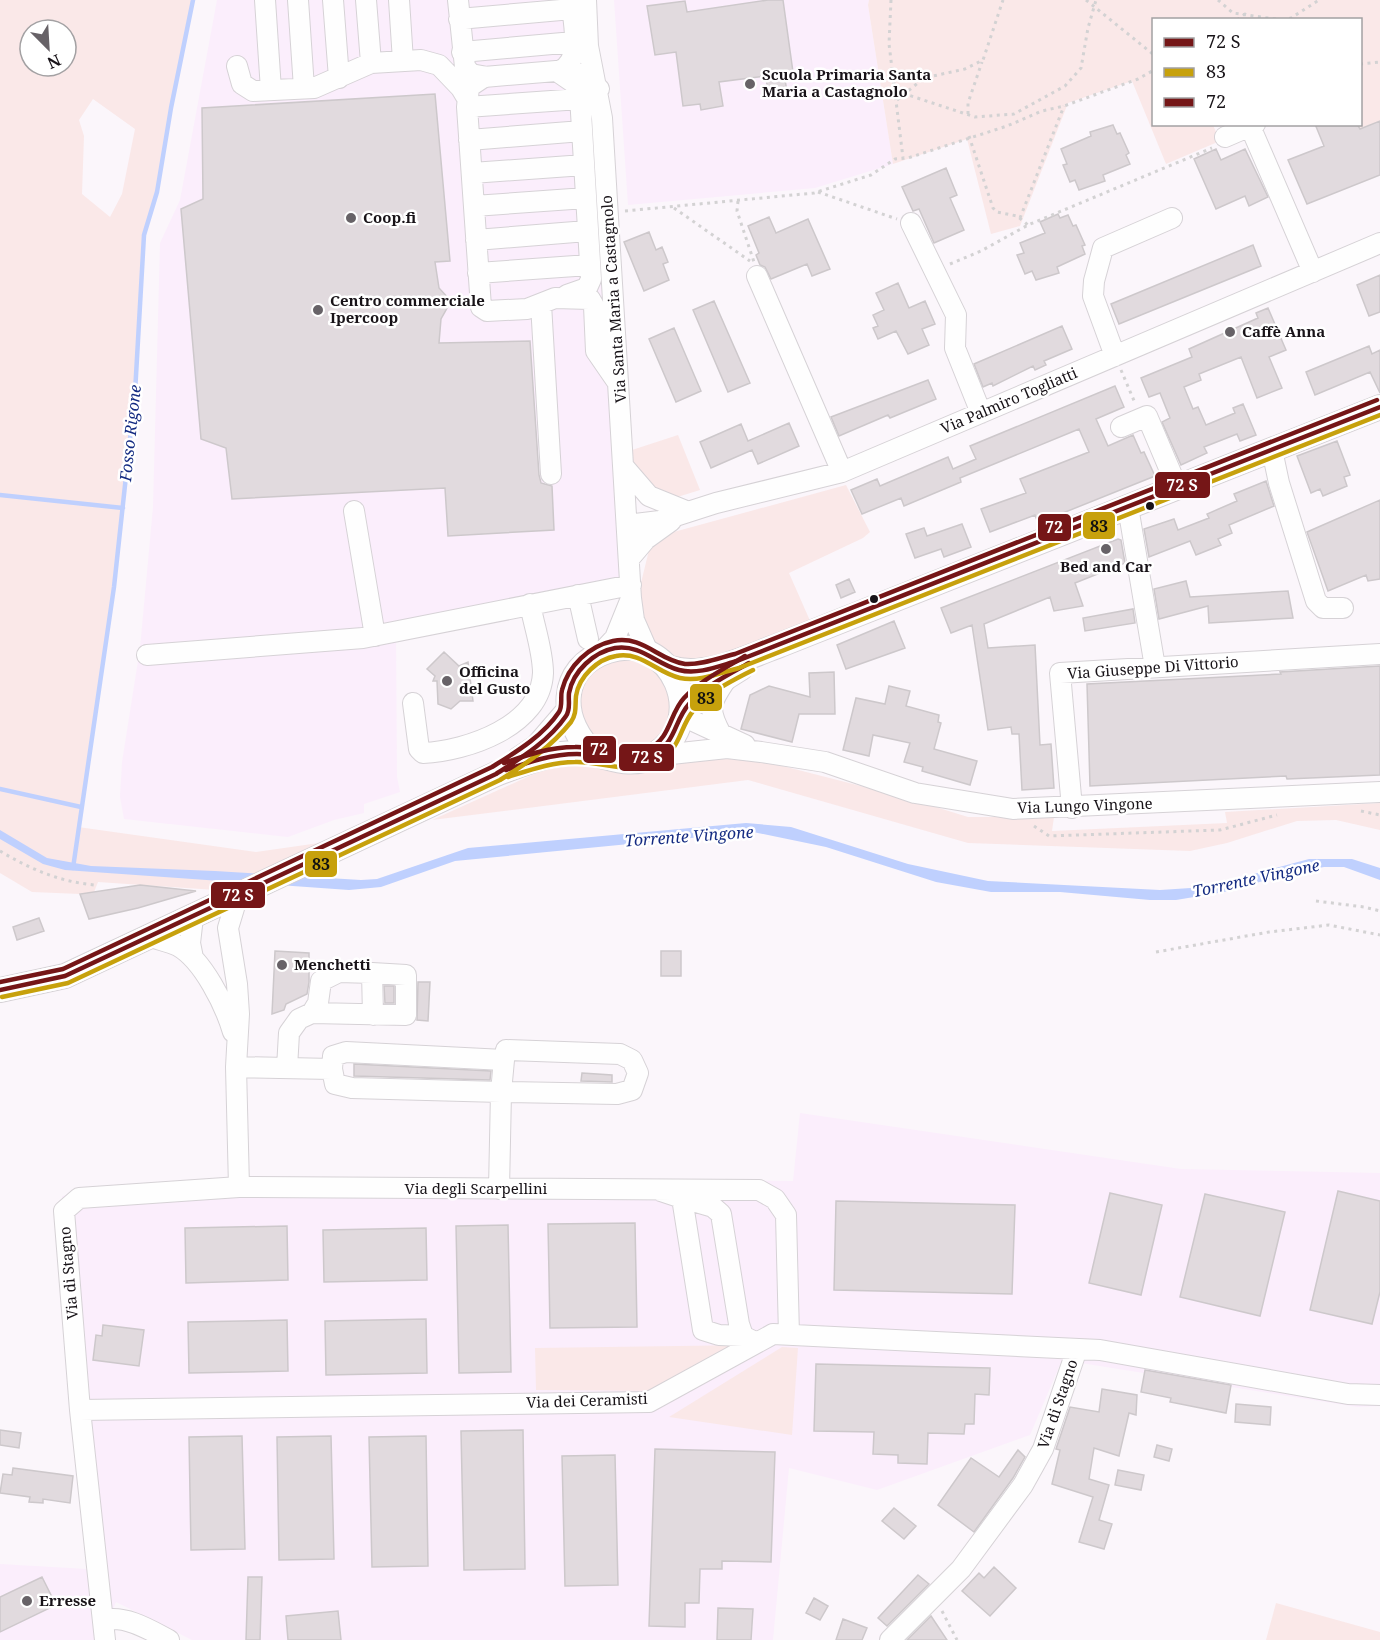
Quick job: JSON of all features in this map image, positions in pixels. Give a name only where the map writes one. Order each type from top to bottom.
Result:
[{"type":"main road","points":[[596,755],[578,736],[568,711],[569,694],[575,677],[586,663],[594,646],[632,648],[648,652],[670,668],[682,671],[710,668],[780,645],[1380,407]]},
{"type":"main road","points":[[0,990],[65,976],[496,774],[561,754],[596,755],[614,762],[634,762],[653,756],[672,737],[682,712],[703,692],[780,645]]},
{"type":"main road","points":[[670,668],[679,684],[682,712]]},
{"type":"main road","points":[[496,774],[537,747],[568,711]]},
{"type":"street","points":[[265,0],[271,90]]},
{"type":"street","points":[[298,0],[304,88]]},
{"type":"street","points":[[333,0],[339,78]]},
{"type":"street","points":[[366,0],[371,63]]},
{"type":"street","points":[[399,0],[403,61]]},
{"type":"street","points":[[599,0],[599,92]]},
{"type":"street","points":[[487,77],[468,71],[462,54],[459,9],[576,3],[572,61],[554,71]]},
{"type":"street","name":"Via Santa Maria a Castagnolo","points":[[576,3],[599,92],[602,118],[631,592],[634,620],[648,652]]},
{"type":"street","points":[[462,54],[574,42]]},
{"type":"street","points":[[448,74],[457,69],[462,54]]},
{"type":"street","points":[[237,66],[242,84],[249,91],[324,85],[371,63],[429,61],[439,65],[448,74],[467,102]]},
{"type":"street","points":[[554,71],[568,78],[578,89],[580,99],[591,282],[587,288],[527,309],[487,311],[480,304],[467,102],[471,84],[487,77],[554,71],[582,75],[599,92]]},
{"type":"street","points":[[467,102],[580,99]]},
{"type":"street","points":[[1225,137],[1251,126]]},
{"type":"street","points":[[1253,126],[1313,272]]},
{"type":"street","points":[[469,140],[582,131]]},
{"type":"street","points":[[472,173],[584,165]]},
{"type":"street","points":[[474,206],[586,198]]},
{"type":"street","points":[[1115,356],[1093,296],[1094,281],[1103,248],[1172,218]]},
{"type":"street","points":[[911,223],[956,315],[955,348],[981,413]]},
{"type":"street","points":[[476,240],[588,231]]},
{"type":"street","name":"Via Palmiro Togliatti","points":[[627,518],[660,521],[686,511],[842,472],[1380,243]]},
{"type":"street","points":[[478,273],[589,265]]},
{"type":"street","points":[[757,276],[842,472]]},
{"type":"street","points":[[548,301],[586,298],[593,302],[596,351],[619,386]]},
{"type":"street","points":[[548,301],[551,474]]},
{"type":"street","points":[[1121,427],[1147,416],[1178,487]]},
{"type":"street","points":[[1272,450],[1279,483],[1316,601],[1323,608],[1343,608]]},
{"type":"street","points":[[624,467],[649,496],[686,511]]},
{"type":"street","points":[[1128,507],[1155,667]]},
{"type":"street","points":[[354,511],[375,636]]},
{"type":"street","points":[[629,559],[653,532],[686,511]]},
{"type":"street","points":[[147,655],[375,636],[578,595],[631,592]]},
{"type":"street","name":"Via Santa Maria a Castagnolo","points":[[594,646],[623,622],[631,592]]},
{"type":"street","points":[[578,595],[594,646]]},
{"type":"street","points":[[412,703],[419,749],[423,753],[454,748],[475,741],[510,724],[524,714],[536,699],[543,671],[530,604]]},
{"type":"street","name":"Via Giuseppe Di Vittorio","points":[[1072,808],[1060,673],[1380,654]]},
{"type":"street","points":[[721,734],[711,709],[713,699],[730,674]]},
{"type":"street","name":"Via Lungo Vingone","points":[[682,712],[691,720],[761,752]]},
{"type":"street","name":"Via Lungo Vingone","points":[[653,756],[727,748],[761,752],[825,762],[915,793],[1013,809],[1380,792]]},
{"type":"street","points":[[239,1187],[236,1068],[237,984],[228,928],[246,891]]},
{"type":"street","points":[[193,916],[190,943],[193,958]]},
{"type":"street","points":[[151,937],[178,946],[193,958],[227,1013],[237,1044]]},
{"type":"street","points":[[287,1068],[289,1033],[299,1019],[312,1013],[406,1015],[406,975],[339,972],[321,981],[318,1003],[312,1013]]},
{"type":"street","points":[[372,973],[373,1015]]},
{"type":"street","points":[[498,1189],[501,1092],[506,1050],[620,1053],[632,1060],[638,1073],[632,1090],[617,1094],[501,1092],[352,1089],[335,1084],[332,1069],[333,1056],[346,1052],[504,1060]]},
{"type":"street","points":[[236,1068],[332,1069]]},
{"type":"street","name":"Via degli Scarpellini","points":[[239,1187],[759,1190],[775,1199],[786,1215],[789,1335]]},
{"type":"street","name":"Via di Stagno","points":[[104,1630],[80,1410],[64,1211],[79,1198],[239,1187]]},
{"type":"street","points":[[656,1189],[713,1207],[721,1214],[739,1324],[750,1339]]},
{"type":"street","points":[[682,1198],[703,1330],[719,1335],[750,1339]]},
{"type":"street","name":"Via dei Ceramisti","points":[[80,1410],[649,1402],[750,1339],[773,1334],[1077,1348]]},
{"type":"street","name":"Via di Stagno","points":[[890,1640],[961,1569],[1023,1485],[1043,1449],[1077,1348],[1100,1350],[1348,1394],[1380,1395]]},
{"type":"street","name":"Via di Stagno","points":[[104,1630],[112,1618],[141,1625],[169,1640]]},
{"type":"path","points":[[891,0],[889,44],[903,158]]},
{"type":"path","points":[[968,114],[968,103],[1003,0]]},
{"type":"path","points":[[1086,0],[1152,53]]},
{"type":"path","points":[[896,91],[968,114],[998,117],[1014,114],[1065,86],[1081,68],[1096,0]]},
{"type":"path","points":[[1218,0],[1233,13],[1270,18]]},
{"type":"path","points":[[1291,18],[1319,0]]},
{"type":"path","points":[[1240,18],[1245,14]]},
{"type":"path","points":[[1245,14],[1246,18]]},
{"type":"path","points":[[897,100],[924,78],[965,69],[983,60]]},
{"type":"path","points":[[1362,64],[1380,63]]},
{"type":"path","points":[[608,212],[816,192],[871,175],[894,159],[1064,106],[1138,79],[1152,71]]},
{"type":"path","points":[[1020,218],[1064,106]]},
{"type":"path","points":[[969,136],[993,208],[997,212],[1020,218],[1028,225]]},
{"type":"path","points":[[934,270],[981,251],[1028,225],[1227,142],[1225,137]]},
{"type":"path","points":[[816,192],[911,223]]},
{"type":"path","points":[[673,207],[750,262],[755,271],[754,256],[737,211],[738,201]]},
{"type":"path","points":[[1115,356],[1142,418]]},
{"type":"path","points":[[1351,809],[1380,815]]},
{"type":"path","points":[[1029,822],[1049,836],[1197,831],[1220,830],[1286,813]]},
{"type":"path","points":[[0,851],[33,870],[80,884],[95,885]]},
{"type":"path","points":[[1316,902],[1380,911]]},
{"type":"path","points":[[1156,952],[1269,932],[1329,925],[1380,935]]},
{"type":"path","points":[[933,1596],[957,1640]]},
{"type":"shaded area","points":[[0,0],[193,0],[157,192],[144,235],[135,393],[114,587],[78,827],[256,852],[361,837],[245,892],[98,882],[94,892],[80,894],[32,892],[0,873]],"holes":[[[93,99],[135,129],[122,194],[110,217],[82,194],[84,136],[79,120]]]},
{"type":"shaded area","points":[[217,0],[586,0],[631,585],[396,631],[397,777],[400,792],[364,804],[364,813],[334,820],[288,837],[124,819],[120,797],[122,762],[140,648],[153,507],[160,243],[180,200]],"holes":[[[435,94],[450,260],[435,262],[439,288],[451,301],[441,319],[439,343],[530,341],[541,483],[552,482],[554,530],[448,536],[445,488],[226,448],[201,439],[181,209],[203,199],[202,108]]]},
{"type":"shaded area","name":"Scuola Primaria Santa Maria a Castagnolo","points":[[614,0],[869,0],[893,164],[815,188],[628,205]]},
{"type":"shaded area","points":[[869,0],[1380,0],[1380,121],[1360,129],[1358,126],[1362,126],[1362,18],[1152,18],[1152,126],[1213,126],[1220,141],[1166,164],[1132,81],[1068,103],[1020,226],[991,234],[967,139],[893,164]]},
{"type":"shaded area","points":[[678,435],[700,490],[671,499],[658,495],[634,470],[632,450]]},
{"type":"shaded area","points":[[846,485],[870,532],[863,538],[789,573],[811,623],[718,659],[678,662],[652,642],[646,631],[640,587],[649,550],[670,533]]},
{"type":"shaded area","points":[[625,660],[642,664],[657,673],[666,688],[670,705],[666,722],[657,737],[642,746],[625,750],[608,746],[593,737],[584,722],[580,705],[584,688],[593,673],[608,664]]},
{"type":"shaded area","points":[[706,757],[767,762],[900,796],[968,817],[1054,817],[1052,831],[1227,823],[1225,812],[1380,803],[1380,830],[1336,820],[1297,821],[1227,843],[1190,851],[968,843],[748,780],[432,820],[556,764]]},
{"type":"shaded area","points":[[800,1113],[1181,1169],[1380,1173],[1380,1406],[1357,1407],[1062,1360],[1030,1435],[877,1490],[789,1468],[773,1640],[192,1640],[116,1602],[101,1640],[0,1640],[0,1564],[87,1569],[62,1196],[226,1177],[793,1181]]},
{"type":"shaded area","points":[[750,1345],[666,1391],[536,1390],[535,1348]]},
{"type":"shaded area","points":[[782,1347],[798,1348],[792,1435],[669,1417]]},
{"type":"shaded area","points":[[1276,1603],[1380,1632],[1380,1640],[1266,1640]]},
{"type":"water","name":"Torrente Vingone","points":[[746,823],[791,827],[908,864],[988,881],[1160,890],[1206,887],[1309,859],[1352,859],[1380,868],[1380,880],[1344,867],[1324,867],[1292,873],[1224,892],[1176,900],[1060,892],[991,892],[936,882],[826,847],[753,832],[455,861],[381,887],[349,890],[65,870],[43,864],[0,839],[0,830],[47,858],[91,866],[361,880],[377,879],[468,848]]},
{"type":"building","points":[[768,0],[783,0],[793,72],[784,73],[787,92],[768,94],[766,76],[719,82],[723,106],[701,110],[700,104],[683,106],[676,52],[655,55],[647,6],[685,1],[687,12]]},
{"type":"building","name":"Centro commerciale Ipercoop","points":[[435,94],[450,261],[435,262],[439,288],[451,301],[441,319],[439,343],[530,341],[539,475],[541,483],[552,486],[554,530],[448,536],[445,488],[232,499],[226,448],[201,439],[181,209],[203,199],[202,108]]},
{"type":"building","points":[[1380,121],[1380,175],[1307,204],[1288,160],[1324,146],[1316,126],[1358,126],[1360,129]]},
{"type":"building","points":[[1113,125],[1117,134],[1120,133],[1129,153],[1126,155],[1130,164],[1103,175],[1105,181],[1079,190],[1075,180],[1070,182],[1063,165],[1067,164],[1061,149],[1091,136],[1090,132]]},
{"type":"building","points":[[1216,149],[1221,160],[1245,149],[1268,197],[1249,206],[1245,196],[1216,209],[1194,159]]},
{"type":"building","points":[[946,168],[957,195],[950,198],[964,230],[934,243],[919,209],[913,211],[902,187]]},
{"type":"building","points":[[1058,214],[1060,218],[1068,215],[1073,226],[1076,225],[1085,245],[1082,246],[1085,254],[1057,267],[1059,273],[1036,280],[1032,271],[1025,274],[1017,255],[1024,253],[1020,243],[1045,233],[1040,222]]},
{"type":"building","points":[[769,217],[776,233],[808,219],[830,269],[812,276],[807,264],[771,279],[765,267],[760,265],[756,255],[759,253],[748,226]]},
{"type":"building","points":[[649,232],[656,250],[662,247],[668,262],[663,264],[669,280],[644,291],[624,242]]},
{"type":"building","points":[[1253,245],[1261,266],[1119,324],[1111,304]]},
{"type":"building","points":[[1380,275],[1380,312],[1369,316],[1357,285]]},
{"type":"building","points":[[898,283],[909,308],[925,301],[935,324],[922,329],[929,345],[908,354],[896,331],[878,339],[873,328],[878,326],[873,315],[884,310],[876,293]]},
{"type":"building","points":[[714,301],[750,383],[728,392],[693,310]]},
{"type":"building","points":[[1268,308],[1286,350],[1269,357],[1282,388],[1257,398],[1241,357],[1199,374],[1201,380],[1184,387],[1193,409],[1198,407],[1206,425],[1235,413],[1233,408],[1243,404],[1256,435],[1240,441],[1237,434],[1204,447],[1207,453],[1181,465],[1162,422],[1170,418],[1160,393],[1149,397],[1141,378],[1192,357],[1189,349],[1258,318],[1256,313]]},
{"type":"building","points":[[1062,326],[1072,349],[1044,361],[1046,365],[1035,370],[1033,366],[993,386],[992,383],[983,387],[974,364]]},
{"type":"building","points":[[674,328],[701,391],[676,402],[649,339]]},
{"type":"building","points":[[1369,346],[1372,354],[1380,350],[1380,393],[1370,372],[1315,395],[1306,372]]},
{"type":"building","points":[[928,380],[936,399],[890,418],[888,415],[839,436],[831,417]]},
{"type":"building","points":[[1115,386],[1124,407],[1096,419],[1108,446],[1133,435],[1155,476],[1038,523],[1035,515],[990,532],[981,509],[1026,493],[1020,479],[1089,452],[1079,429],[960,478],[961,482],[904,506],[901,498],[862,514],[851,490],[877,479],[880,486],[948,457],[953,469],[976,459],[970,446]]},
{"type":"building","points":[[789,423],[799,446],[758,464],[752,450],[711,468],[700,442],[741,424],[748,441]]},
{"type":"building","points":[[1337,441],[1350,475],[1344,477],[1347,486],[1323,496],[1320,489],[1311,493],[1297,456]]},
{"type":"building","points":[[1266,481],[1274,506],[1229,525],[1232,533],[1218,539],[1221,545],[1196,555],[1190,541],[1149,557],[1144,529],[1174,519],[1178,530],[1209,518],[1207,514],[1237,501],[1234,494]]},
{"type":"building","points":[[1380,500],[1380,579],[1368,581],[1366,575],[1328,591],[1307,532]]},
{"type":"building","points":[[962,524],[971,547],[944,557],[941,549],[915,558],[906,534],[924,528],[927,536]]},
{"type":"building","points":[[1118,539],[1121,540],[1125,563],[1075,583],[1083,606],[1054,611],[1050,597],[984,624],[988,648],[1035,645],[1040,745],[1051,744],[1054,788],[1022,790],[1019,734],[1012,734],[1011,727],[988,730],[972,625],[951,633],[941,608]]},
{"type":"building","points":[[849,579],[855,592],[841,598],[836,585]]},
{"type":"building","points":[[1186,581],[1190,597],[1288,591],[1293,618],[1209,623],[1208,606],[1159,619],[1154,589]]},
{"type":"building","points":[[1133,609],[1135,623],[1085,631],[1083,618]]},
{"type":"building","points":[[894,621],[905,648],[846,669],[837,645]]},
{"type":"building","points":[[444,652],[459,666],[468,662],[473,701],[460,701],[451,709],[438,704],[437,681],[433,681],[435,676],[427,669]]},
{"type":"building","points":[[1380,666],[1380,775],[1287,779],[1286,776],[1090,786],[1087,684],[1281,674],[1280,672]]},
{"type":"building","points":[[834,672],[835,714],[799,714],[792,742],[741,729],[750,695],[769,686],[810,697],[809,673]]},
{"type":"building","points":[[889,686],[910,691],[906,706],[939,715],[938,722],[941,723],[934,749],[977,761],[970,785],[922,771],[923,767],[904,762],[910,743],[873,735],[869,756],[843,750],[856,698],[885,704]]},
{"type":"building","points":[[140,885],[196,891],[89,919],[80,894]]},
{"type":"building","points":[[39,918],[44,931],[17,940],[13,927]]},
{"type":"building","points":[[275,951],[309,953],[309,982],[307,994],[286,1004],[284,1010],[272,1014]]},
{"type":"building","points":[[661,951],[681,951],[681,976],[661,976]]},
{"type":"building","points":[[418,982],[430,982],[428,1021],[417,1020]]},
{"type":"building","points":[[384,986],[394,986],[394,1003],[385,1003]]},
{"type":"building","points":[[354,1064],[491,1071],[490,1080],[354,1076]]},
{"type":"building","points":[[582,1073],[612,1075],[612,1082],[581,1081]]},
{"type":"building","points":[[1338,1191],[1380,1201],[1380,1292],[1372,1324],[1310,1310]]},
{"type":"building","points":[[1110,1193],[1162,1205],[1141,1295],[1089,1283]]},
{"type":"building","points":[[1205,1194],[1285,1212],[1260,1316],[1180,1297]]},
{"type":"building","points":[[836,1201],[1015,1205],[1012,1294],[834,1290]]},
{"type":"building","points":[[635,1223],[637,1327],[550,1328],[548,1224]]},
{"type":"building","points":[[508,1225],[511,1372],[459,1373],[456,1226]]},
{"type":"building","points":[[287,1226],[288,1280],[186,1283],[185,1228]]},
{"type":"building","points":[[426,1228],[427,1280],[324,1282],[323,1230]]},
{"type":"building","points":[[426,1319],[427,1373],[326,1375],[325,1321]]},
{"type":"building","points":[[287,1320],[288,1371],[189,1373],[188,1322]]},
{"type":"building","points":[[103,1325],[144,1330],[139,1366],[93,1360],[96,1335],[102,1336]]},
{"type":"building","points":[[816,1364],[990,1368],[989,1395],[975,1394],[974,1424],[965,1424],[964,1434],[928,1433],[927,1464],[898,1463],[898,1455],[873,1454],[874,1432],[814,1431]]},
{"type":"building","points":[[1145,1370],[1231,1385],[1226,1413],[1170,1402],[1171,1398],[1141,1392]]},
{"type":"building","points":[[1102,1389],[1137,1395],[1136,1415],[1129,1413],[1119,1456],[1094,1448],[1089,1479],[1109,1485],[1099,1520],[1112,1524],[1104,1549],[1079,1542],[1093,1497],[1052,1484],[1060,1450],[1056,1449],[1070,1407],[1099,1412]]},
{"type":"building","points":[[1236,1404],[1271,1407],[1270,1425],[1235,1422]]},
{"type":"building","points":[[0,1430],[21,1433],[19,1448],[0,1445]]},
{"type":"building","points":[[523,1430],[525,1569],[464,1570],[461,1431]]},
{"type":"building","points":[[242,1436],[245,1549],[191,1550],[189,1437]]},
{"type":"building","points":[[331,1436],[334,1559],[279,1560],[277,1437]]},
{"type":"building","points":[[426,1436],[428,1566],[372,1567],[369,1437]]},
{"type":"building","points":[[1157,1445],[1172,1449],[1169,1461],[1154,1457]]},
{"type":"building","points":[[655,1449],[775,1452],[771,1562],[722,1561],[722,1569],[700,1569],[699,1603],[685,1603],[685,1627],[649,1626]]},
{"type":"building","points":[[1018,1450],[1025,1457],[1013,1478],[974,1532],[938,1505],[971,1458],[999,1477]]},
{"type":"building","points":[[615,1455],[618,1585],[565,1586],[562,1456]]},
{"type":"building","points":[[13,1468],[73,1476],[70,1503],[43,1499],[43,1503],[29,1502],[30,1497],[0,1493],[3,1474],[12,1475]]},
{"type":"building","points":[[1118,1470],[1144,1475],[1141,1490],[1115,1485]]},
{"type":"building","points":[[894,1508],[916,1526],[904,1539],[882,1521]]},
{"type":"building","points":[[994,1567],[1016,1588],[990,1616],[962,1591],[979,1573],[984,1578]]},
{"type":"building","points":[[918,1575],[929,1584],[887,1626],[878,1618]]},
{"type":"building","name":"Erresse","points":[[42,1577],[56,1605],[0,1632],[0,1597]]},
{"type":"building","points":[[248,1577],[262,1577],[260,1640],[246,1640]]},
{"type":"building","points":[[814,1598],[828,1606],[820,1620],[806,1613]]},
{"type":"building","points":[[718,1608],[753,1609],[751,1640],[717,1640]]},
{"type":"building","points":[[338,1611],[341,1640],[288,1640],[286,1616]]},
{"type":"building","points":[[931,1616],[947,1640],[907,1640]]},
{"type":"building","points":[[843,1619],[867,1628],[862,1640],[836,1640]]},
{"type":"waterway","name":"Fosso Rigone","points":[[73,868],[114,587],[135,393],[144,235],[157,192],[193,0]]},
{"type":"waterway","points":[[0,495],[123,508]]},
{"type":"waterway","points":[[0,789],[81,807]]},
{"type":"transit line","name":"72","points":[[0,982],[63,969],[492,767],[528,743],[553,721],[560,710],[562,690],[569,673],[581,658],[596,647],[624,640],[642,645],[675,662],[685,664],[735,654],[1377,400]]},
{"type":"transit line","points":[[0,990],[65,976],[496,774],[534,748],[559,725],[568,711],[569,693],[575,677],[592,658],[607,650],[633,649],[671,667],[686,671],[708,669],[737,661],[1380,407]]},
{"type":"transit line","name":"83","points":[[2,997],[68,983],[500,780],[538,754],[563,731],[574,716],[576,696],[585,675],[596,665],[609,658],[625,655],[641,659],[672,675],[687,679],[710,676],[739,668],[1380,415]]},
{"type":"transit line","name":"72","points":[[504,763],[539,752],[566,747],[584,747],[621,753],[648,749],[656,745],[666,733],[684,698],[713,675],[745,656]]},
{"type":"transit line","points":[[506,770],[541,759],[568,754],[625,760],[644,759],[661,750],[671,738],[684,711],[695,698],[717,681],[749,663]]},
{"type":"transit line","name":"83","points":[[508,777],[566,762],[585,762],[626,768],[636,768],[656,762],[671,751],[688,718],[699,704],[721,688],[753,670]]},
{"type":"place","name":"Scuola Primaria Santa Maria a Castagnolo","points":[[750,84]]},
{"type":"place","name":"Coop.fi","points":[[351,218]]},
{"type":"place","name":"Centro commerciale Ipercoop","points":[[318,310]]},
{"type":"place","name":"Caffè Anna","points":[[1230,332]]},
{"type":"place","name":"Bed and Car","points":[[1106,549]]},
{"type":"place","name":"Officina del Gusto","points":[[447,681]]},
{"type":"place","name":"Menchetti","points":[[282,965]]},
{"type":"place","name":"Erresse","points":[[27,1601]]}]
